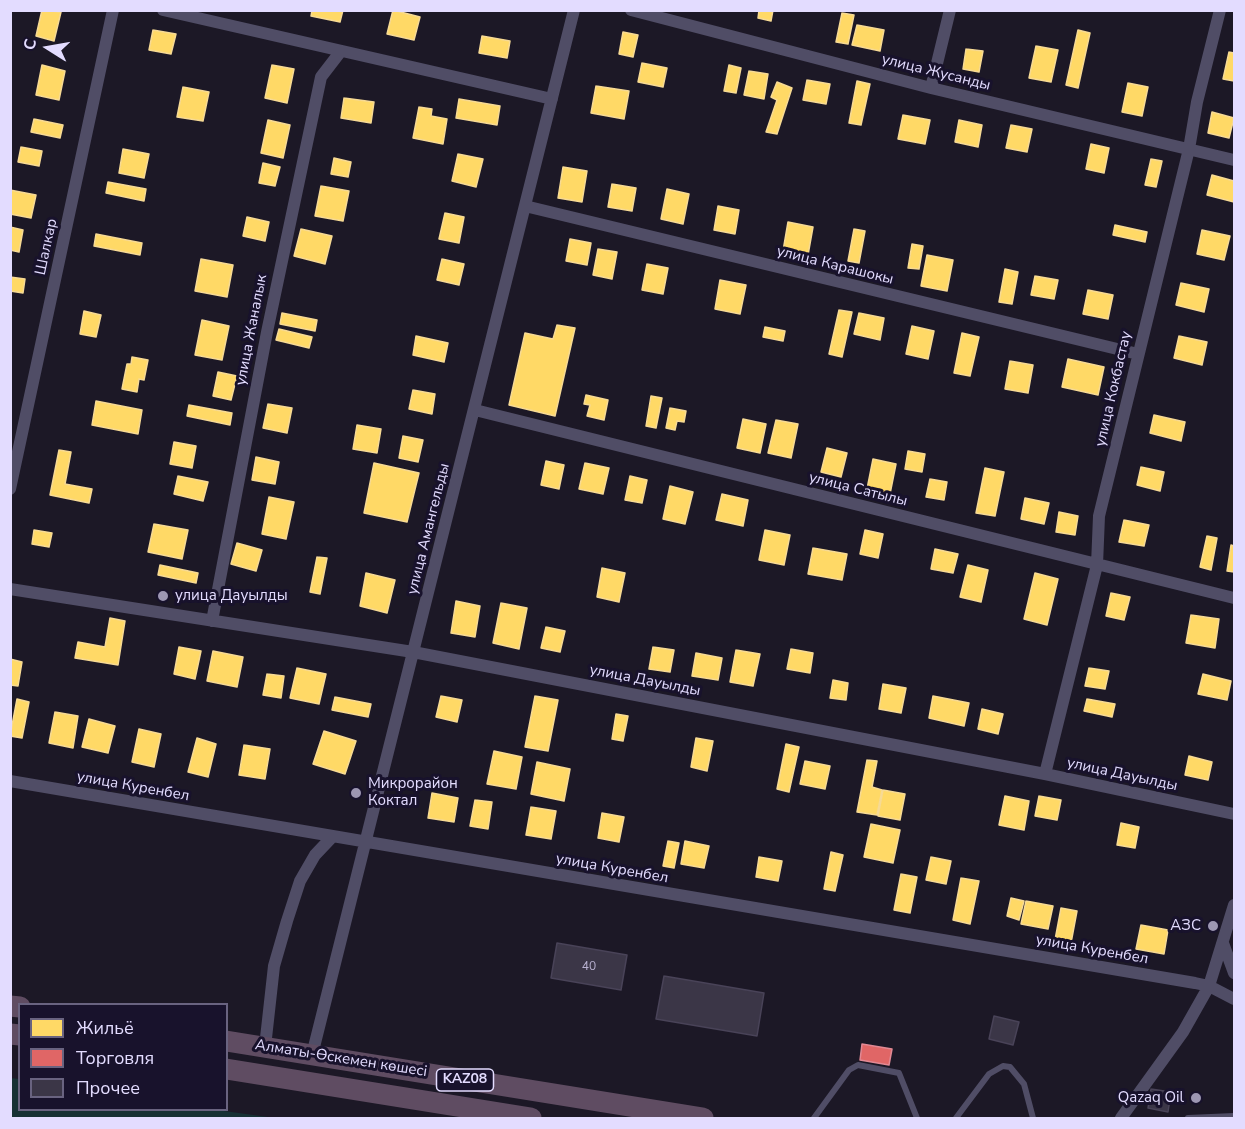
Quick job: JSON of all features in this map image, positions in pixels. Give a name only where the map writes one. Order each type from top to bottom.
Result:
[{"type":"highway","name":"Алматы-Өскемен көшесі","points":[[228,1041],[701,1118]]},
{"type":"highway","points":[[274,1048],[278,1077]]},
{"type":"highway","name":"Алматы-Өскемен көшесі","points":[[228,1069],[531,1119]]},
{"type":"street","name":"Шалкар","points":[[10,489],[113,10]]},
{"type":"street","points":[[163,10],[552,99]]},
{"type":"street","name":"улица Амангельды","points":[[312,1055],[574,10]]},
{"type":"street","name":"улица Жусанды","points":[[631,10],[931,88],[1234,160]]},
{"type":"street","points":[[931,88],[950,10]]},
{"type":"street","name":"улица Кокбастау","points":[[1045,774],[1097,565],[1099,516],[1189,148],[1197,102],[1220,10]]},
{"type":"street","name":"улица Жаналык","points":[[212,621],[267,332],[321,77],[341,51]]},
{"type":"street","name":"улица Карашокы","points":[[525,206],[1138,354]]},
{"type":"street","name":"улица Сатылы","points":[[475,410],[1234,598]]},
{"type":"street","name":"улица Дауылды","points":[[10,589],[413,652],[1045,774],[1234,814]]},
{"type":"street","name":"улица Куренбел","points":[[10,781],[1209,986],[1234,999]]},
{"type":"street","points":[[274,1048],[274,966],[300,881],[315,855],[333,836]]},
{"type":"street","points":[[1121,1119],[1183,1032],[1209,986],[1234,905]]},
{"type":"street","points":[[1223,942],[1234,973]]},
{"type":"lane","points":[[814,1119],[849,1070],[858,1065],[899,1073],[917,1119]]},
{"type":"lane","points":[[956,1119],[989,1074],[1003,1066],[1010,1067],[1024,1084],[1033,1119]]},
{"type":"lane","points":[[1188,1119],[1234,1116]]},
{"type":"green space","points":[[10,1078],[18,1079],[18,1111],[224,1111],[275,1118],[11,1118]]},
{"type":"building: Жильё","points":[[42,10],[61,12],[54,41],[36,36]]},
{"type":"building: Жильё","points":[[312,10],[343,10],[340,22],[311,16]]},
{"type":"building: Жильё","points":[[393,10],[420,17],[414,40],[387,34]]},
{"type":"building: Жильё","points":[[759,10],[773,10],[771,21],[758,18]]},
{"type":"building: Жильё","points":[[842,13],[854,15],[848,44],[836,42]]},
{"type":"building: Жильё","points":[[857,25],[884,30],[880,51],[852,45]]},
{"type":"building: Жильё","points":[[153,30],[176,34],[171,54],[149,50]]},
{"type":"building: Жильё","points":[[1078,30],[1090,33],[1078,88],[1066,85]]},
{"type":"building: Жильё","points":[[623,32],[638,35],[633,57],[619,54]]},
{"type":"building: Жильё","points":[[482,36],[510,41],[507,58],[479,53]]},
{"type":"building: Жильё","points":[[1036,46],[1058,50],[1051,82],[1029,78]]},
{"type":"building: Жильё","points":[[966,49],[983,51],[979,72],[963,69]]},
{"type":"building: Жильё","points":[[1229,52],[1234,53],[1234,81],[1223,79]]},
{"type":"building: Жильё","points":[[642,63],[667,68],[663,87],[638,82]]},
{"type":"building: Жильё","points":[[42,65],[65,71],[59,100],[36,95]]},
{"type":"building: Жильё","points":[[272,65],[294,69],[287,103],[265,98]]},
{"type":"building: Жильё","points":[[729,65],[741,68],[736,93],[724,91]]},
{"type":"building: Жильё","points":[[749,71],[768,74],[764,99],[744,95]]},
{"type":"building: Жильё","points":[[807,80],[830,84],[826,104],[803,100]]},
{"type":"building: Жильё","points":[[857,81],[870,84],[861,125],[849,123]]},
{"type":"building: Жильё","points":[[777,82],[792,88],[777,134],[766,132],[777,100],[771,97]]},
{"type":"building: Жильё","points":[[1128,83],[1148,87],[1142,116],[1122,112]]},
{"type":"building: Жильё","points":[[596,86],[629,91],[624,119],[591,113]]},
{"type":"building: Жильё","points":[[183,87],[209,92],[203,121],[177,117]]},
{"type":"building: Жильё","points":[[344,98],[374,102],[371,123],[341,118]]},
{"type":"building: Жильё","points":[[459,99],[500,106],[497,125],[456,118]]},
{"type":"building: Жильё","points":[[419,107],[432,109],[431,116],[447,119],[443,144],[413,138]]},
{"type":"building: Жильё","points":[[1212,112],[1234,118],[1229,138],[1208,133]]},
{"type":"building: Жильё","points":[[903,115],[930,120],[925,144],[898,139]]},
{"type":"building: Жильё","points":[[34,119],[63,125],[60,138],[31,132]]},
{"type":"building: Жильё","points":[[268,120],[290,125],[283,158],[261,153]]},
{"type":"building: Жильё","points":[[959,120],[982,125],[978,147],[955,142]]},
{"type":"building: Жильё","points":[[1011,125],[1032,129],[1027,152],[1006,148]]},
{"type":"building: Жильё","points":[[1091,144],[1109,148],[1104,173],[1086,169]]},
{"type":"building: Жильё","points":[[21,147],[42,151],[39,166],[18,162]]},
{"type":"building: Жильё","points":[[123,149],[149,154],[144,178],[119,173]]},
{"type":"building: Жильё","points":[[458,154],[483,159],[476,187],[452,181]]},
{"type":"building: Жильё","points":[[334,158],[351,162],[348,177],[331,174]]},
{"type":"building: Жильё","points":[[1151,159],[1162,161],[1156,187],[1145,185]]},
{"type":"building: Жильё","points":[[263,163],[280,167],[275,186],[259,183]]},
{"type":"building: Жильё","points":[[563,167],[587,171],[582,202],[558,198]]},
{"type":"building: Жильё","points":[[1212,175],[1234,181],[1234,202],[1207,195]]},
{"type":"building: Жильё","points":[[108,182],[146,189],[144,201],[106,193]]},
{"type":"building: Жильё","points":[[612,184],[636,188],[632,211],[608,207]]},
{"type":"building: Жильё","points":[[321,186],[349,191],[343,221],[315,216]]},
{"type":"building: Жильё","points":[[667,189],[689,194],[683,224],[661,219]]},
{"type":"building: Жильё","points":[[10,190],[36,195],[31,218],[10,214]]},
{"type":"building: Жильё","points":[[718,206],[739,210],[735,234],[714,230]]},
{"type":"building: Жильё","points":[[445,213],[464,217],[459,243],[439,239]]},
{"type":"building: Жильё","points":[[247,217],[269,222],[265,241],[243,236]]},
{"type":"building: Жильё","points":[[788,222],[813,227],[808,255],[783,251]]},
{"type":"building: Жильё","points":[[1115,225],[1147,232],[1145,242],[1113,235]]},
{"type":"building: Жильё","points":[[10,227],[23,230],[19,252],[10,250]]},
{"type":"building: Жильё","points":[[301,229],[332,236],[325,264],[294,256]]},
{"type":"building: Жильё","points":[[854,229],[865,231],[859,263],[848,261]]},
{"type":"building: Жильё","points":[[1202,230],[1230,236],[1224,260],[1197,254]]},
{"type":"building: Жильё","points":[[96,234],[142,243],[140,255],[94,246]]},
{"type":"building: Жильё","points":[[570,239],[591,243],[587,265],[566,261]]},
{"type":"building: Жильё","points":[[912,244],[923,246],[919,269],[908,268]]},
{"type":"building: Жильё","points":[[598,249],[617,252],[612,279],[593,275]]},
{"type":"building: Жильё","points":[[927,255],[953,260],[947,291],[921,286]]},
{"type":"building: Жильё","points":[[201,259],[233,265],[227,297],[195,291]]},
{"type":"building: Жильё","points":[[442,259],[464,264],[459,285],[437,280]]},
{"type":"building: Жильё","points":[[647,264],[668,268],[663,294],[642,290]]},
{"type":"building: Жильё","points":[[1005,269],[1018,272],[1012,304],[999,302]]},
{"type":"building: Жильё","points":[[1035,276],[1058,280],[1054,299],[1031,295]]},
{"type":"building: Жильё","points":[[10,277],[25,279],[23,293],[10,291]]},
{"type":"building: Жильё","points":[[720,280],[746,285],[740,314],[715,309]]},
{"type":"building: Жильё","points":[[1181,283],[1209,289],[1204,312],[1176,305]]},
{"type":"building: Жильё","points":[[1088,290],[1113,295],[1108,319],[1083,314]]},
{"type":"building: Жильё","points":[[839,310],[852,312],[842,357],[829,354]]},
{"type":"building: Жильё","points":[[84,311],[101,315],[96,337],[80,334]]},
{"type":"building: Жильё","points":[[282,313],[317,320],[315,331],[280,324]]},
{"type":"building: Жильё","points":[[859,313],[884,318],[880,340],[854,334]]},
{"type":"building: Жильё","points":[[202,320],[229,326],[222,360],[195,355]]},
{"type":"building: Жильё","points":[[557,325],[575,328],[555,416],[509,405],[525,333],[553,339]]},
{"type":"building: Жильё","points":[[912,326],[934,331],[928,359],[906,354]]},
{"type":"building: Жильё","points":[[765,327],[785,331],[783,341],[763,337]]},
{"type":"building: Жильё","points":[[279,329],[312,337],[309,348],[276,340]]},
{"type":"building: Жильё","points":[[962,333],[979,337],[970,376],[954,373]]},
{"type":"building: Жильё","points":[[416,336],[448,343],[444,362],[413,355]]},
{"type":"building: Жильё","points":[[1179,336],[1207,342],[1202,365],[1174,358]]},
{"type":"building: Жильё","points":[[132,357],[148,360],[144,380],[139,379],[137,392],[122,389],[127,364],[131,364]]},
{"type":"building: Жильё","points":[[1068,359],[1104,367],[1098,395],[1062,387]]},
{"type":"building: Жильё","points":[[1010,361],[1033,365],[1028,393],[1005,389]]},
{"type":"building: Жильё","points":[[218,372],[237,376],[231,400],[213,396]]},
{"type":"building: Жильё","points":[[413,390],[435,394],[432,414],[409,409]]},
{"type":"building: Жильё","points":[[586,395],[608,400],[604,420],[587,416],[590,405],[584,404]]},
{"type":"building: Жильё","points":[[651,396],[662,398],[656,428],[646,426]]},
{"type":"building: Жильё","points":[[96,401],[142,410],[138,434],[92,425]]},
{"type":"building: Жильё","points":[[268,404],[292,408],[287,433],[263,428]]},
{"type":"building: Жильё","points":[[189,405],[232,413],[230,425],[187,416]]},
{"type":"building: Жильё","points":[[670,408],[686,411],[684,422],[677,421],[675,430],[666,428]]},
{"type":"building: Жильё","points":[[1154,415],[1185,422],[1181,441],[1150,433]]},
{"type":"building: Жильё","points":[[743,419],[766,424],[760,453],[737,448]]},
{"type":"building: Жильё","points":[[776,420],[798,424],[791,458],[768,453]]},
{"type":"building: Жильё","points":[[357,425],[381,429],[377,453],[353,449]]},
{"type":"building: Жильё","points":[[403,436],[423,440],[418,462],[399,458]]},
{"type":"building: Жильё","points":[[174,442],[196,446],[192,468],[170,464]]},
{"type":"building: Жильё","points":[[827,448],[847,453],[841,477],[821,472]]},
{"type":"building: Жильё","points":[[59,450],[71,452],[65,484],[92,489],[89,503],[50,495]]},
{"type":"building: Жильё","points":[[908,451],[925,454],[922,472],[905,469]]},
{"type":"building: Жильё","points":[[256,457],[279,462],[275,484],[252,480]]},
{"type":"building: Жильё","points":[[873,459],[896,464],[890,494],[867,489]]},
{"type":"building: Жильё","points":[[546,461],[564,465],[559,489],[541,485]]},
{"type":"building: Жильё","points":[[374,463],[419,473],[407,522],[364,513]]},
{"type":"building: Жильё","points":[[585,463],[609,468],[603,494],[579,489]]},
{"type":"building: Жильё","points":[[1141,467],[1164,472],[1160,491],[1137,485]]},
{"type":"building: Жильё","points":[[985,468],[1004,472],[995,516],[976,513]]},
{"type":"building: Жильё","points":[[178,476],[208,482],[203,501],[174,494]]},
{"type":"building: Жильё","points":[[630,476],[647,480],[642,503],[625,500]]},
{"type":"building: Жильё","points":[[930,479],[947,482],[944,500],[926,497]]},
{"type":"building: Жильё","points":[[670,486],[693,492],[685,524],[663,519]]},
{"type":"building: Жильё","points":[[722,494],[748,500],[743,526],[716,520]]},
{"type":"building: Жильё","points":[[269,497],[294,502],[286,539],[262,534]]},
{"type":"building: Жильё","points":[[1025,498],[1049,503],[1044,524],[1021,519]]},
{"type":"building: Жильё","points":[[1059,512],[1078,516],[1075,535],[1056,532]]},
{"type":"building: Жильё","points":[[1124,520],[1149,525],[1144,546],[1119,542]]},
{"type":"building: Жильё","points":[[154,524],[188,530],[182,559],[148,552]]},
{"type":"building: Жильё","points":[[34,530],[52,533],[49,547],[32,544]]},
{"type":"building: Жильё","points":[[765,530],[790,535],[784,565],[759,560]]},
{"type":"building: Жильё","points":[[865,530],[883,534],[878,558],[860,554]]},
{"type":"building: Жильё","points":[[1207,536],[1217,538],[1211,570],[1200,567]]},
{"type":"building: Жильё","points":[[237,543],[262,550],[256,571],[231,564]]},
{"type":"building: Жильё","points":[[1231,545],[1234,546],[1234,572],[1227,571]]},
{"type":"building: Жильё","points":[[813,548],[847,554],[842,580],[808,574]]},
{"type":"building: Жильё","points":[[935,549],[958,554],[953,573],[931,569]]},
{"type":"building: Жильё","points":[[317,557],[327,558],[320,594],[310,592]]},
{"type":"building: Жильё","points":[[160,565],[198,573],[196,583],[158,575]]},
{"type":"building: Жильё","points":[[968,565],[988,570],[981,602],[960,597]]},
{"type":"building: Жильё","points":[[602,568],[625,573],[619,602],[597,597]]},
{"type":"building: Жильё","points":[[366,573],[395,580],[387,613],[360,606]]},
{"type":"building: Жильё","points":[[1035,573],[1058,579],[1047,625],[1024,619]]},
{"type":"building: Жильё","points":[[1111,593],[1130,597],[1124,620],[1106,616]]},
{"type":"building: Жильё","points":[[456,601],[480,606],[475,637],[451,633]]},
{"type":"building: Жильё","points":[[501,603],[527,608],[519,649],[493,643]]},
{"type":"building: Жильё","points":[[1191,615],[1219,619],[1215,648],[1186,643]]},
{"type":"building: Жильё","points":[[110,618],[125,621],[118,665],[75,658],[78,642],[105,647]]},
{"type":"building: Жильё","points":[[546,627],[565,631],[560,652],[541,648]]},
{"type":"building: Жильё","points":[[179,647],[201,651],[195,679],[174,674]]},
{"type":"building: Жильё","points":[[653,647],[674,650],[670,672],[649,669]]},
{"type":"building: Жильё","points":[[791,649],[813,653],[810,673],[787,669]]},
{"type":"building: Жильё","points":[[736,650],[760,654],[753,686],[730,682]]},
{"type":"building: Жильё","points":[[213,651],[243,657],[237,687],[207,681]]},
{"type":"building: Жильё","points":[[696,653],[722,658],[718,680],[692,676]]},
{"type":"building: Жильё","points":[[10,659],[22,662],[18,686],[10,685]]},
{"type":"building: Жильё","points":[[297,668],[326,674],[319,704],[290,698]]},
{"type":"building: Жильё","points":[[1089,668],[1109,671],[1105,689],[1085,686]]},
{"type":"building: Жильё","points":[[267,674],[284,676],[281,698],[263,695]]},
{"type":"building: Жильё","points":[[1203,674],[1231,681],[1227,700],[1198,694]]},
{"type":"building: Жильё","points":[[833,680],[848,683],[846,700],[830,698]]},
{"type":"building: Жильё","points":[[883,684],[906,688],[901,713],[879,709]]},
{"type":"building: Жильё","points":[[441,696],[462,700],[457,722],[436,717]]},
{"type":"building: Жильё","points":[[535,696],[558,700],[548,751],[525,747]]},
{"type":"building: Жильё","points":[[933,696],[969,703],[964,726],[929,718]]},
{"type":"building: Жильё","points":[[335,697],[371,704],[368,717],[332,710]]},
{"type":"building: Жильё","points":[[17,699],[29,702],[22,738],[10,736]]},
{"type":"building: Жильё","points":[[1087,699],[1115,704],[1112,717],[1084,711]]},
{"type":"building: Жильё","points":[[982,709],[1003,714],[998,734],[978,729]]},
{"type":"building: Жильё","points":[[55,712],[78,716],[73,748],[49,743]]},
{"type":"building: Жильё","points":[[616,714],[628,716],[623,741],[612,739]]},
{"type":"building: Жильё","points":[[89,719],[115,726],[108,753],[82,747]]},
{"type":"building: Жильё","points":[[139,729],[161,734],[154,767],[132,762]]},
{"type":"building: Жильё","points":[[324,731],[356,741],[345,774],[313,764]]},
{"type":"building: Жильё","points":[[197,738],[216,744],[208,777],[188,772]]},
{"type":"building: Жильё","points":[[696,738],[713,741],[707,771],[691,767]]},
{"type":"building: Жильё","points":[[786,744],[799,747],[789,792],[777,789]]},
{"type":"building: Жильё","points":[[244,745],[270,749],[265,779],[239,775]]},
{"type":"building: Жильё","points":[[494,751],[522,757],[516,789],[487,784]]},
{"type":"building: Жильё","points":[[1189,756],[1212,762],[1208,780],[1185,775]]},
{"type":"building: Жильё","points":[[867,760],[877,761],[872,787],[882,790],[877,815],[857,812]]},
{"type":"building: Жильё","points":[[805,761],[830,766],[825,789],[800,784]]},
{"type":"building: Жильё","points":[[537,762],[570,769],[564,801],[531,794]]},
{"type":"building: Жильё","points":[[883,790],[905,794],[900,820],[878,816]]},
{"type":"building: Жильё","points":[[432,793],[458,798],[454,822],[428,818]]},
{"type":"building: Жильё","points":[[1005,796],[1029,801],[1024,830],[999,825]]},
{"type":"building: Жильё","points":[[1039,796],[1061,800],[1057,820],[1035,816]]},
{"type":"building: Жильё","points":[[475,800],[492,802],[488,829],[470,826]]},
{"type":"building: Жильё","points":[[531,807],[556,811],[551,839],[526,835]]},
{"type":"building: Жильё","points":[[602,813],[624,817],[619,842],[598,838]]},
{"type":"building: Жильё","points":[[1121,823],[1139,827],[1135,848],[1117,845]]},
{"type":"building: Жильё","points":[[871,824],[900,830],[893,863],[864,857]]},
{"type":"building: Жильё","points":[[668,841],[679,843],[674,868],[663,866]]},
{"type":"building: Жильё","points":[[685,841],[709,846],[704,868],[681,864]]},
{"type":"building: Жильё","points":[[831,852],[843,855],[835,891],[824,889]]},
{"type":"building: Жильё","points":[[759,857],[782,861],[778,881],[756,877]]},
{"type":"building: Жильё","points":[[931,857],[951,861],[946,884],[926,880]]},
{"type":"building: Жильё","points":[[901,874],[917,877],[910,913],[894,910]]},
{"type":"building: Жильё","points":[[961,878],[979,881],[970,924],[953,920]]},
{"type":"building: Жильё","points":[[1011,898],[1024,901],[1019,920],[1007,916]]},
{"type":"building: Жильё","points":[[1026,901],[1053,906],[1048,929],[1021,924]]},
{"type":"building: Жильё","points":[[1061,908],[1077,911],[1071,943],[1055,940]]},
{"type":"building: Жильё","points":[[1141,925],[1168,930],[1164,954],[1136,949]]},
{"type":"building: Торговля","points":[[862,1044],[892,1049],[889,1065],[860,1060]]},
{"type":"building: Прочее","points":[[557,943],[627,955],[621,990],[551,978]]},
{"type":"building: Прочее","points":[[664,976],[764,993],[757,1036],[656,1019]]},
{"type":"building: Прочее","points":[[994,1016],[1019,1022],[1013,1045],[989,1039]]},
{"type":"building: Прочее","points":[[1151,1089],[1171,1092],[1168,1112],[1148,1108]]},
{"type":"place","name":"улица Дауылды","points":[[163,596]]},
{"type":"place","name":"Микрорайон Коктал","points":[[356,793]]},
{"type":"place","name":"АЗС","points":[[1213,926]]},
{"type":"place","name":"Qazaq Oil","points":[[1196,1098]]}]
